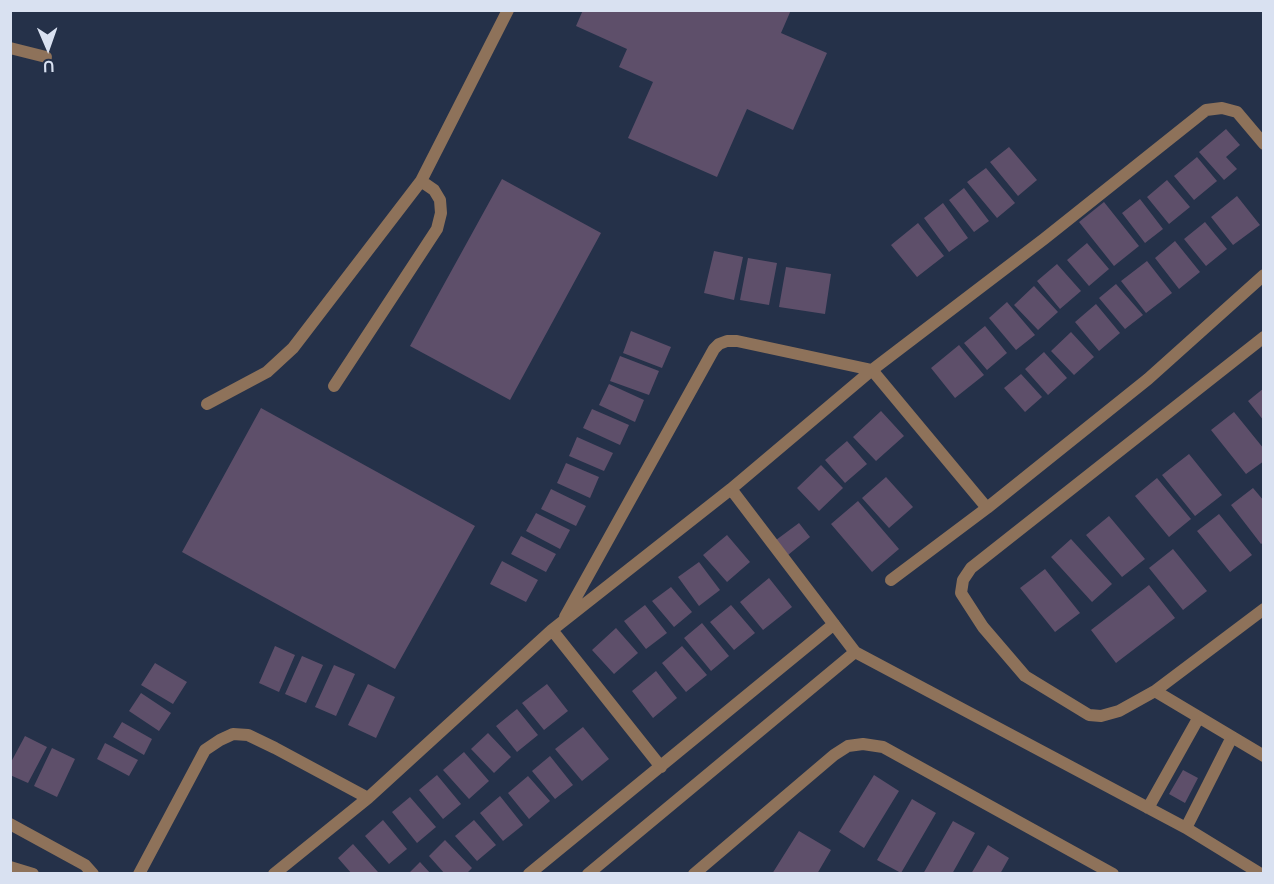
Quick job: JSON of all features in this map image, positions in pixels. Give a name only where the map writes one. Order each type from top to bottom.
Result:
[{"type":"street","points":[[207,404],[267,372],[293,348],[421,181],[508,10]]},
{"type":"street","points":[[10,48],[46,57]]},
{"type":"street","points":[[274,873],[368,798],[552,630],[731,489],[872,369],[1044,239],[1206,110],[1222,108],[1237,112],[1263,144]]},
{"type":"street","points":[[334,386],[437,229],[441,213],[440,200],[434,190],[421,181]]},
{"type":"street","points":[[891,580],[987,508],[1148,379],[1263,275]]},
{"type":"street","points":[[1263,337],[971,568],[963,580],[961,593],[983,627],[1024,676],[1089,715],[1101,716],[1119,711],[1155,691],[1263,609]]},
{"type":"street","points":[[562,622],[709,359],[719,344],[727,341],[872,369],[987,508]]},
{"type":"street","points":[[731,489],[855,652],[1186,828],[1261,873]]},
{"type":"street","points":[[529,873],[834,624]]},
{"type":"street","points":[[552,630],[661,766]]},
{"type":"street","points":[[588,873],[855,652]]},
{"type":"street","points":[[1155,691],[1263,756]]},
{"type":"street","points":[[1148,808],[1199,717]]},
{"type":"street","points":[[139,873],[205,750],[233,734],[248,735],[368,798]]},
{"type":"street","points":[[1186,828],[1232,737]]},
{"type":"street","points":[[694,873],[834,755],[848,746],[863,744],[884,747],[1113,873]]},
{"type":"street","points":[[10,824],[85,865],[93,873]]},
{"type":"street","points":[[10,867],[33,873]]},
{"type":"building","points":[[583,10],[791,10],[781,33],[827,53],[793,130],[747,109],[717,177],[628,138],[653,82],[619,67],[627,49],[576,26]]},
{"type":"building","points":[[1226,129],[1240,145],[1226,157],[1237,169],[1224,180],[1199,152]]},
{"type":"building","points":[[1009,147],[1037,180],[1018,196],[990,162]]},
{"type":"building","points":[[1197,157],[1217,181],[1194,200],[1174,176]]},
{"type":"building","points":[[986,168],[1015,203],[997,218],[967,182]]},
{"type":"building","points":[[502,179],[601,233],[510,400],[410,346]]},
{"type":"building","points":[[1167,180],[1190,207],[1169,224],[1147,197]]},
{"type":"building","points":[[964,188],[989,221],[974,232],[949,200]]},
{"type":"building","points":[[1237,196],[1260,225],[1233,245],[1211,217]]},
{"type":"building","points":[[1140,199],[1163,229],[1145,243],[1122,213]]},
{"type":"building","points":[[1104,202],[1139,246],[1114,266],[1079,222]]},
{"type":"building","points":[[943,203],[968,238],[949,252],[924,218]]},
{"type":"building","points":[[1205,222],[1227,249],[1206,266],[1184,239]]},
{"type":"building","points":[[918,223],[944,256],[917,277],[891,245]]},
{"type":"building","points":[[1175,241],[1200,272],[1179,289],[1155,258]]},
{"type":"building","points":[[1087,243],[1109,269],[1089,286],[1067,260]]},
{"type":"building","points":[[714,251],[743,257],[734,300],[704,293]]},
{"type":"building","points":[[748,258],[777,263],[769,305],[740,300]]},
{"type":"building","points":[[1147,261],[1172,293],[1146,313],[1121,281]]},
{"type":"building","points":[[1057,264],[1081,291],[1060,309],[1037,281]]},
{"type":"building","points":[[786,267],[831,274],[825,314],[779,307]]},
{"type":"building","points":[[1116,284],[1143,315],[1125,329],[1099,298]]},
{"type":"building","points":[[1034,286],[1058,312],[1038,330],[1014,305]]},
{"type":"building","points":[[1007,302],[1035,335],[1016,350],[989,318]]},
{"type":"building","points":[[1096,304],[1120,333],[1099,351],[1075,322]]},
{"type":"building","points":[[985,326],[1007,353],[987,370],[964,343]]},
{"type":"building","points":[[631,331],[671,347],[662,368],[623,353]]},
{"type":"building","points":[[1071,332],[1094,357],[1074,375],[1051,351]]},
{"type":"building","points":[[959,345],[984,375],[955,398],[931,368]]},
{"type":"building","points":[[1044,352],[1067,378],[1048,395],[1025,369]]},
{"type":"building","points":[[620,356],[659,371],[649,395],[610,381]]},
{"type":"building","points":[[1021,374],[1042,397],[1025,412],[1004,388]]},
{"type":"building","points":[[609,384],[644,400],[635,422],[599,405]]},
{"type":"building","points":[[1264,388],[1264,421],[1248,401]]},
{"type":"building","points":[[261,408],[475,526],[395,669],[182,552]]},
{"type":"building","points":[[592,409],[629,425],[620,445],[583,428]]},
{"type":"building","points":[[881,411],[904,436],[876,461],[853,437]]},
{"type":"building","points":[[1234,412],[1264,449],[1264,461],[1246,474],[1211,430]]},
{"type":"building","points":[[577,437],[613,453],[604,471],[569,456]]},
{"type":"building","points":[[847,441],[867,464],[845,483],[825,460]]},
{"type":"building","points":[[1189,454],[1222,495],[1195,516],[1162,475]]},
{"type":"building","points":[[566,463],[599,477],[590,498],[557,483]]},
{"type":"building","points":[[821,465],[843,488],[819,511],[797,488]]},
{"type":"building","points":[[886,477],[913,507],[889,528],[862,498]]},
{"type":"building","points":[[1157,478],[1191,519],[1169,537],[1135,496]]},
{"type":"building","points":[[1253,488],[1264,501],[1264,542],[1261,544],[1231,505]]},
{"type":"building","points":[[551,489],[586,506],[576,526],[541,509]]},
{"type":"building","points":[[858,501],[899,549],[872,572],[831,524]]},
{"type":"building","points":[[536,513],[570,530],[560,549],[526,531]]},
{"type":"building","points":[[1219,514],[1252,555],[1230,572],[1197,531]]},
{"type":"building","points":[[1109,516],[1145,559],[1122,577],[1086,535]]},
{"type":"building","points":[[799,523],[810,537],[788,555],[776,540]]},
{"type":"building","points":[[727,535],[750,562],[727,582],[703,555]]},
{"type":"building","points":[[521,536],[556,554],[546,572],[511,554]]},
{"type":"building","points":[[1071,539],[1112,584],[1092,602],[1051,557]]},
{"type":"building","points":[[1173,549],[1207,591],[1183,610],[1149,568]]},
{"type":"building","points":[[502,561],[538,580],[526,602],[490,584]]},
{"type":"building","points":[[699,562],[720,590],[699,606],[678,577]]},
{"type":"building","points":[[1045,569],[1080,613],[1055,632],[1020,588]]},
{"type":"building","points":[[769,578],[792,607],[763,630],[740,602]]},
{"type":"building","points":[[1149,585],[1175,618],[1116,663],[1091,630]]},
{"type":"building","points":[[671,587],[692,612],[674,627],[652,601]]},
{"type":"building","points":[[645,605],[667,633],[646,649],[624,621]]},
{"type":"building","points":[[731,605],[755,633],[734,650],[710,622]]},
{"type":"building","points":[[702,623],[729,656],[711,671],[684,638]]},
{"type":"building","points":[[616,628],[638,653],[614,674],[592,650]]},
{"type":"building","points":[[275,646],[295,655],[279,692],[259,683]]},
{"type":"building","points":[[682,646],[707,675],[686,692],[662,663]]},
{"type":"building","points":[[302,656],[323,665],[306,703],[285,694]]},
{"type":"building","points":[[155,663],[187,682],[173,704],[141,685]]},
{"type":"building","points":[[334,665],[355,674],[336,716],[315,707]]},
{"type":"building","points":[[656,671],[677,698],[653,718],[632,691]]},
{"type":"building","points":[[368,684],[395,697],[376,738],[348,725]]},
{"type":"building","points":[[547,684],[568,711],[544,730],[522,703]]},
{"type":"building","points":[[141,693],[171,713],[159,731],[129,711]]},
{"type":"building","points":[[517,709],[538,735],[517,752],[496,726]]},
{"type":"building","points":[[122,722],[152,739],[144,755],[113,737]]},
{"type":"building","points":[[583,727],[609,759],[582,781],[555,749]]},
{"type":"building","points":[[488,733],[511,757],[494,773],[471,749]]},
{"type":"building","points":[[25,736],[47,747],[28,783],[10,775],[10,764]]},
{"type":"building","points":[[105,743],[138,760],[129,776],[97,759]]},
{"type":"building","points":[[52,748],[75,759],[57,797],[34,786]]},
{"type":"building","points":[[464,752],[489,781],[469,799],[443,770]]},
{"type":"building","points":[[550,756],[573,785],[555,799],[532,771]]},
{"type":"building","points":[[1183,770],[1198,778],[1185,803],[1169,794]]},
{"type":"building","points":[[437,775],[461,804],[443,819],[419,790]]},
{"type":"building","points":[[874,775],[899,791],[864,848],[839,832]]},
{"type":"building","points":[[528,776],[550,801],[529,819],[508,793]]},
{"type":"building","points":[[500,796],[523,825],[503,841],[480,813]]},
{"type":"building","points":[[410,797],[436,827],[417,843],[392,812]]},
{"type":"building","points":[[912,799],[936,813],[901,873],[877,860]]},
{"type":"building","points":[[383,820],[407,849],[389,864],[365,836]]},
{"type":"building","points":[[474,820],[496,845],[477,861],[455,836]]},
{"type":"building","points":[[953,821],[975,833],[952,874],[923,874]]},
{"type":"building","points":[[799,831],[831,850],[817,874],[772,874]]},
{"type":"building","points":[[445,840],[472,868],[466,874],[445,874],[429,856]]},
{"type":"building","points":[[353,844],[378,872],[352,874],[338,858]]},
{"type":"building","points":[[988,845],[1009,858],[1000,874],[971,874]]},
{"type":"building","points":[[420,862],[431,874],[408,874]]}]
